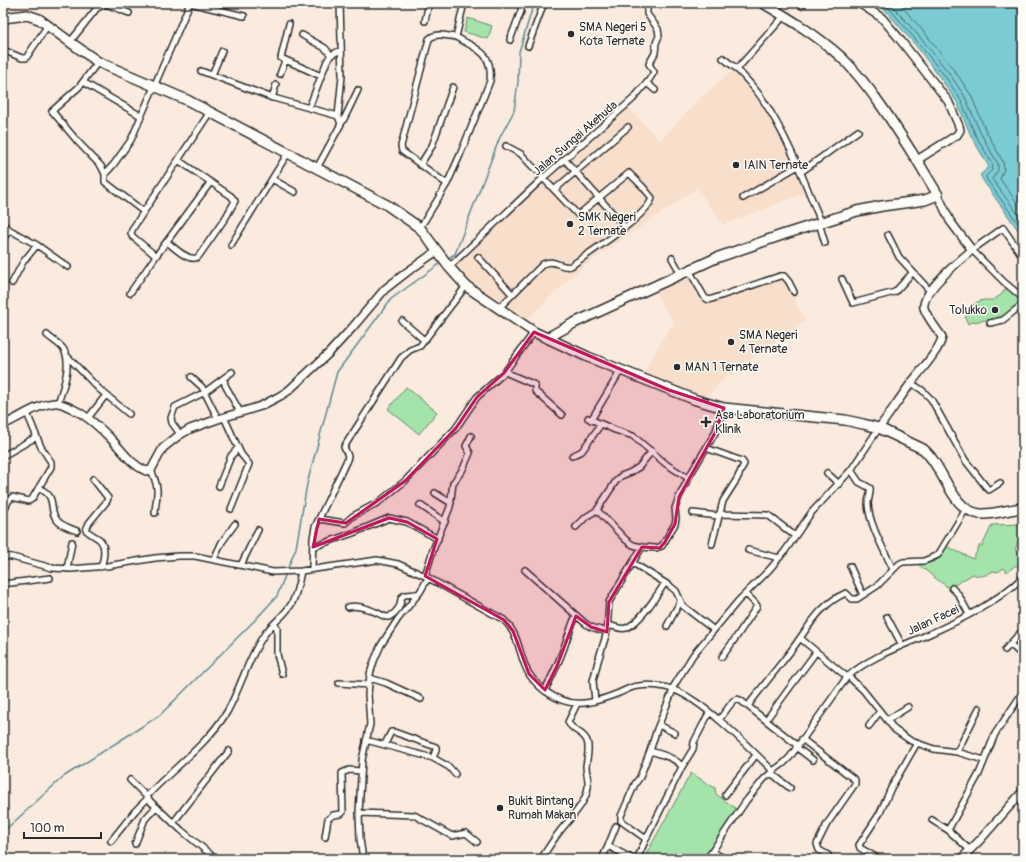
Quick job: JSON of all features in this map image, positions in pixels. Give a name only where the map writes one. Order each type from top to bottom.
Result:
[{"type":"highway","points":[[548,338],[574,323],[731,252],[857,211],[925,200],[938,195],[916,158],[865,85],[847,64],[820,41],[763,3]]},
{"type":"highway","points":[[3,18],[27,15],[33,16],[98,62],[156,86],[210,112],[387,204],[420,228],[448,266],[466,286],[534,332],[588,357],[676,392],[724,408],[845,420],[879,428],[923,449],[929,454],[956,498],[966,509],[974,513],[990,514],[1023,508]]},
{"type":"street","points":[[144,212],[107,184],[104,180],[105,174],[131,140],[156,86],[190,3],[244,16]]},
{"type":"street","points":[[340,3],[342,76],[338,116],[341,124]]},
{"type":"street","points":[[424,21],[429,3]]},
{"type":"street","points":[[456,37],[464,3]]},
{"type":"street","points":[[510,40],[521,11],[521,6],[519,3]]},
{"type":"street","points":[[528,46],[544,3]]},
{"type":"street","points":[[647,3],[647,14],[658,29],[659,36],[656,43],[655,53],[649,64],[654,72],[647,83],[655,90]]},
{"type":"street","points":[[860,3],[882,18],[898,36],[948,101],[959,126],[960,130],[953,138],[916,158]]},
{"type":"street","points":[[70,42],[97,8],[106,4],[129,13]]},
{"type":"street","points":[[737,69],[784,16]]},
{"type":"street","points":[[289,24],[281,57],[286,61],[321,76]]},
{"type":"street","points":[[3,50],[22,58],[26,58],[48,26]]},
{"type":"street","points":[[302,35],[325,48],[331,56]]},
{"type":"street","points":[[420,228],[447,184],[483,99],[491,74],[486,55],[456,37],[438,35],[431,37],[428,43],[401,146],[402,151],[447,184]]},
{"type":"street","points":[[309,108],[327,61],[331,56],[341,50]]},
{"type":"street","points":[[212,75],[222,51]]},
{"type":"street","points":[[723,58],[737,69],[756,90],[786,140],[820,222],[825,243]]},
{"type":"street","points":[[280,74],[286,61]]},
{"type":"street","points":[[98,62],[83,82],[52,111],[78,142],[101,166],[105,174]]},
{"type":"street","points":[[201,71],[272,98],[338,116]]},
{"type":"street","points":[[83,82],[141,116]]},
{"type":"street","name":"Jalan Sungai Akehuda","points":[[448,266],[543,178],[613,118],[647,83]]},
{"type":"street","points":[[272,98],[276,85]]},
{"type":"street","points":[[420,165],[432,146],[453,87]]},
{"type":"street","points":[[317,168],[341,124],[346,118],[358,90]]},
{"type":"street","points":[[156,256],[138,242],[131,233],[210,112]]},
{"type":"street","points":[[554,190],[628,127]]},
{"type":"street","points":[[800,172],[858,131]]},
{"type":"street","points":[[498,309],[544,264],[547,262],[553,262],[563,266],[571,266],[624,227],[651,202],[651,196],[628,173],[580,215],[578,215],[521,154],[506,146]]},
{"type":"street","points":[[231,245],[288,153]]},
{"type":"street","points":[[167,242],[190,258],[195,259],[201,253],[235,201],[231,196],[178,160]]},
{"type":"street","points":[[565,160],[624,227]]},
{"type":"street","points":[[743,198],[798,166]]},
{"type":"street","points":[[272,179],[295,192]]},
{"type":"street","points":[[130,293],[210,183]]},
{"type":"street","points":[[938,195],[950,220],[972,250],[1004,282],[1023,298]]},
{"type":"street","points":[[3,224],[10,230],[37,245],[68,267]]},
{"type":"street","points":[[646,840],[620,819],[635,784],[640,777],[673,690],[690,660],[738,600],[746,594],[779,558],[811,513],[862,457],[879,428],[939,347],[942,337],[926,315],[924,309],[925,298],[930,291],[972,250],[1003,228],[1023,258]]},
{"type":"street","points":[[3,238],[10,230]]},
{"type":"street","points":[[888,234],[899,257],[930,291]]},
{"type":"street","points":[[12,284],[23,262],[37,245]]},
{"type":"street","points":[[151,470],[164,448],[180,434],[190,428],[261,406],[288,391],[329,353],[385,289],[407,272],[438,252]]},
{"type":"street","points":[[478,257],[512,294]]},
{"type":"street","points":[[672,258],[705,298],[709,300],[780,276],[784,276],[794,292]]},
{"type":"street","points":[[842,279],[853,303],[895,292],[913,272]]},
{"type":"street","points":[[312,569],[313,538],[319,519],[346,464],[348,456],[344,448],[401,358],[410,350],[420,346],[466,286]]},
{"type":"street","points":[[990,322],[1003,320],[1023,304]]},
{"type":"street","points":[[402,321],[424,340]]},
{"type":"street","points":[[319,519],[345,523],[353,516],[379,502],[397,489],[456,428],[477,397],[505,372],[534,332]]},
{"type":"street","points":[[47,335],[64,349],[66,355],[66,381],[58,403]]},
{"type":"street","points":[[66,355],[98,389],[129,414]]},
{"type":"street","points":[[621,370],[589,419],[633,436],[666,464],[688,478]]},
{"type":"street","points":[[180,434],[172,423],[171,418],[175,407],[205,392],[232,372]]},
{"type":"street","points":[[505,372],[535,385],[535,391],[562,415]]},
{"type":"street","points":[[191,377],[205,392],[249,464],[231,509]]},
{"type":"street","points":[[224,378],[225,385],[240,412]]},
{"type":"street","points":[[911,383],[922,390],[931,399],[965,460],[991,493],[1000,482]]},
{"type":"street","points":[[88,418],[106,395]]},
{"type":"street","points":[[3,425],[49,404],[58,403],[81,413],[88,418],[103,431],[136,466],[146,471],[151,470]]},
{"type":"street","points":[[597,510],[626,540],[633,545],[660,548],[675,524],[676,504],[688,478],[715,433],[724,408]]},
{"type":"street","points":[[3,512],[10,498],[16,497],[30,500],[52,466],[36,437],[27,413]]},
{"type":"street","points":[[572,456],[582,451],[601,424]]},
{"type":"street","points":[[362,859],[359,813],[361,772],[362,760],[370,724],[368,700],[370,678],[374,661],[381,645],[398,619],[420,592],[427,577],[438,539],[451,503],[453,484],[463,469],[470,453],[466,446],[471,436]]},
{"type":"street","points":[[3,456],[36,437]]},
{"type":"street","points":[[219,486],[231,456],[238,448]]},
{"type":"street","points":[[706,448],[742,461],[744,464],[737,479],[723,501],[712,544]]},
{"type":"street","points":[[576,527],[586,517],[597,510],[616,481],[621,476],[639,467],[652,451]]},
{"type":"street","points":[[151,470],[155,480],[157,492],[155,513]]},
{"type":"street","points":[[851,470],[859,482],[870,488],[868,503],[872,521],[893,568]]},
{"type":"street","points":[[827,473],[839,484]]},
{"type":"street","points":[[94,479],[108,498],[89,523],[86,530],[100,540],[104,546],[104,556],[101,567]]},
{"type":"street","points":[[39,488],[50,496],[54,516],[57,521],[77,531]]},
{"type":"street","points":[[435,493],[451,503]]},
{"type":"street","points":[[420,505],[445,522]]},
{"type":"street","points":[[748,706],[817,614],[831,601],[846,593],[854,600],[876,586],[893,568],[903,562],[924,561],[938,555],[966,509]]},
{"type":"street","points":[[693,513],[719,515],[768,515],[795,536]]},
{"type":"street","points":[[313,547],[389,518],[407,522],[438,539]]},
{"type":"street","points":[[214,559],[222,542],[234,524]]},
{"type":"street","points":[[240,565],[258,530]]},
{"type":"street","points":[[67,569],[72,542]]},
{"type":"street","points":[[595,701],[593,686],[594,674],[607,632],[609,602],[642,547]]},
{"type":"street","points":[[748,550],[779,558]]},
{"type":"street","points":[[3,556],[52,568],[67,569],[101,567],[173,556],[195,556],[214,559],[273,572],[299,571],[378,560],[398,564],[427,577],[504,620],[513,631],[529,674],[536,683],[545,690],[564,701],[577,704],[595,701],[640,685],[673,690],[684,695],[719,720],[790,788]]},
{"type":"street","points":[[633,563],[676,591],[683,606],[714,630]]},
{"type":"street","points":[[850,566],[863,595]]},
{"type":"street","points":[[525,570],[576,616],[591,627],[607,632]]},
{"type":"street","points":[[110,841],[148,798],[148,795],[152,790],[199,748],[227,711],[263,635],[291,604],[298,588],[299,571]]},
{"type":"street","name":"Jalan Facei","points":[[707,859],[746,800],[772,772],[784,763],[847,677],[861,665],[902,645],[928,635],[987,605],[1023,577]]},
{"type":"street","points":[[3,584],[50,578]]},
{"type":"street","points":[[608,625],[622,628],[630,626],[648,609],[665,583]]},
{"type":"street","points":[[952,588],[958,594],[969,614]]},
{"type":"street","points":[[348,607],[352,606],[368,609],[389,617],[397,610],[403,596],[406,594],[416,595],[420,592]]},
{"type":"street","points":[[722,657],[757,606],[755,602],[746,594]]},
{"type":"street","points":[[668,626],[680,602]]},
{"type":"street","points":[[545,690],[557,666],[558,660],[569,635],[570,626],[576,616]]},
{"type":"street","points":[[887,617],[902,645]]},
{"type":"street","points":[[274,624],[277,628],[277,654],[282,674]]},
{"type":"street","points":[[1005,650],[1023,630]]},
{"type":"street","points":[[800,638],[863,690],[895,730],[911,741],[934,749],[957,752],[984,760]]},
{"type":"street","points":[[1010,644],[1023,656]]},
{"type":"street","points":[[766,720],[816,652]]},
{"type":"street","points":[[370,678],[386,683],[421,699]]},
{"type":"street","points":[[339,683],[369,686]]},
{"type":"street","points":[[948,830],[974,784],[995,734],[1023,692]]},
{"type":"street","points":[[719,720],[736,700],[740,700],[813,760]]},
{"type":"street","points":[[541,859],[580,806],[587,794],[589,783],[586,766],[588,743],[582,733],[571,727],[568,722],[577,704]]},
{"type":"street","points":[[887,720],[908,707]]},
{"type":"street","points":[[957,752],[979,708]]},
{"type":"street","points":[[870,726],[880,711]]},
{"type":"street","points":[[636,859],[682,767],[693,749],[694,742],[709,713]]},
{"type":"street","points":[[659,725],[675,733]]},
{"type":"street","points":[[385,744],[391,732],[394,732],[436,747],[433,758]]},
{"type":"street","points":[[366,740],[433,758],[449,767],[455,774]]},
{"type":"street","points":[[802,740],[855,780],[855,784],[827,824],[817,844],[819,850],[828,855]]},
{"type":"street","points":[[878,859],[860,848],[859,845],[880,813],[891,788],[917,743]]},
{"type":"street","points":[[173,823],[229,751]]},
{"type":"street","points":[[650,751],[672,759],[681,764],[682,767]]},
{"type":"street","points":[[726,795],[756,755]]},
{"type":"street","points":[[325,837],[328,819],[333,815],[341,814],[343,812],[342,773],[349,770],[361,772]]},
{"type":"street","points":[[130,780],[173,823],[210,854],[211,856],[209,858],[222,859]]},
{"type":"street","points":[[961,859],[980,840],[1023,790]]},
{"type":"street","points":[[135,844],[145,819],[156,807]]},
{"type":"street","points":[[359,813],[414,815],[452,836],[466,833],[477,842]]},
{"type":"street","points":[[932,820],[948,830],[970,850]]},
{"type":"street","points":[[602,859],[616,826]]},
{"type":"street","points":[[608,846],[633,859]]},
{"type":"street","points":[[713,852],[725,859]]},
{"type":"street","points":[[1018,859],[1023,855]]},
{"type":"highlighted area","points":[[534,332],[669,390],[724,408],[715,433],[679,497],[675,524],[665,542],[660,548],[642,547],[609,602],[607,632],[591,627],[576,616],[557,666],[545,690],[529,674],[513,631],[504,620],[425,576],[437,539],[407,522],[389,518],[313,547],[319,519],[346,523],[405,481],[456,428],[477,397],[504,373]]},
{"type":"shaded area","points":[[3,3],[90,3],[45,8],[30,7],[3,10]]},
{"type":"shaded area","name":"SMK Negeri 2 Ternate","points":[[734,69],[767,113],[807,192],[723,225],[697,188],[581,268],[522,324],[479,290],[458,271],[455,264],[456,261],[628,107],[660,141],[698,100]]},
{"type":"shaded area","name":"SMA Negeri 4 Ternate","points":[[694,272],[710,299],[786,274],[796,295],[795,301],[805,320],[721,381],[706,399],[643,374],[666,333],[674,324],[655,292]]},
{"type":"green space","points":[[468,18],[492,26],[488,39],[464,32]]},
{"type":"green space","points":[[1007,287],[1023,300],[1023,302],[1002,318],[972,322],[968,324],[965,317],[968,315],[965,310],[979,301],[993,300],[1001,295]]},
{"type":"green space","points":[[406,387],[437,412],[419,434],[388,409]]},
{"type":"green space","points":[[992,525],[1022,525],[1022,531],[1015,550],[1023,555],[1023,573],[1016,565],[1007,572],[1004,568],[998,572],[993,571],[984,576],[973,574],[949,588],[919,565],[933,562],[939,558],[946,546],[973,559],[980,545],[982,546]]},
{"type":"green space","points":[[691,773],[715,788],[716,794],[739,811],[705,859],[649,859],[645,856]]},
{"type":"water","points":[[875,3],[1023,3],[1023,237],[980,175],[989,167],[971,136],[957,102],[917,47],[887,12]]},
{"type":"waterway","points":[[447,259],[455,254],[500,137],[514,111],[518,82],[519,52],[534,3]]},
{"type":"waterway","points":[[287,570],[296,548],[307,484],[337,372],[391,299],[441,263]]},
{"type":"waterway","points":[[3,832],[63,777],[160,715],[277,596],[286,573]]},
{"type":"place","name":"SMA Negeri 5 Kota Ternate","points":[[571,34]]},
{"type":"place","name":"IAIN Ternate","points":[[736,165]]},
{"type":"place","name":"SMK Negeri 2 Ternate","points":[[570,224]]},
{"type":"place","name":"Tolukko","points":[[995,310]]},
{"type":"place","name":"SMA Negeri 4 Ternate","points":[[731,342]]},
{"type":"place","name":"MAN 1 Ternate","points":[[677,367]]},
{"type":"place","name":"Asa Laboratorium Klinik","points":[[706,422]]},
{"type":"place","name":"Bukit Bintang Rumah Makan","points":[[500,808]]}]
